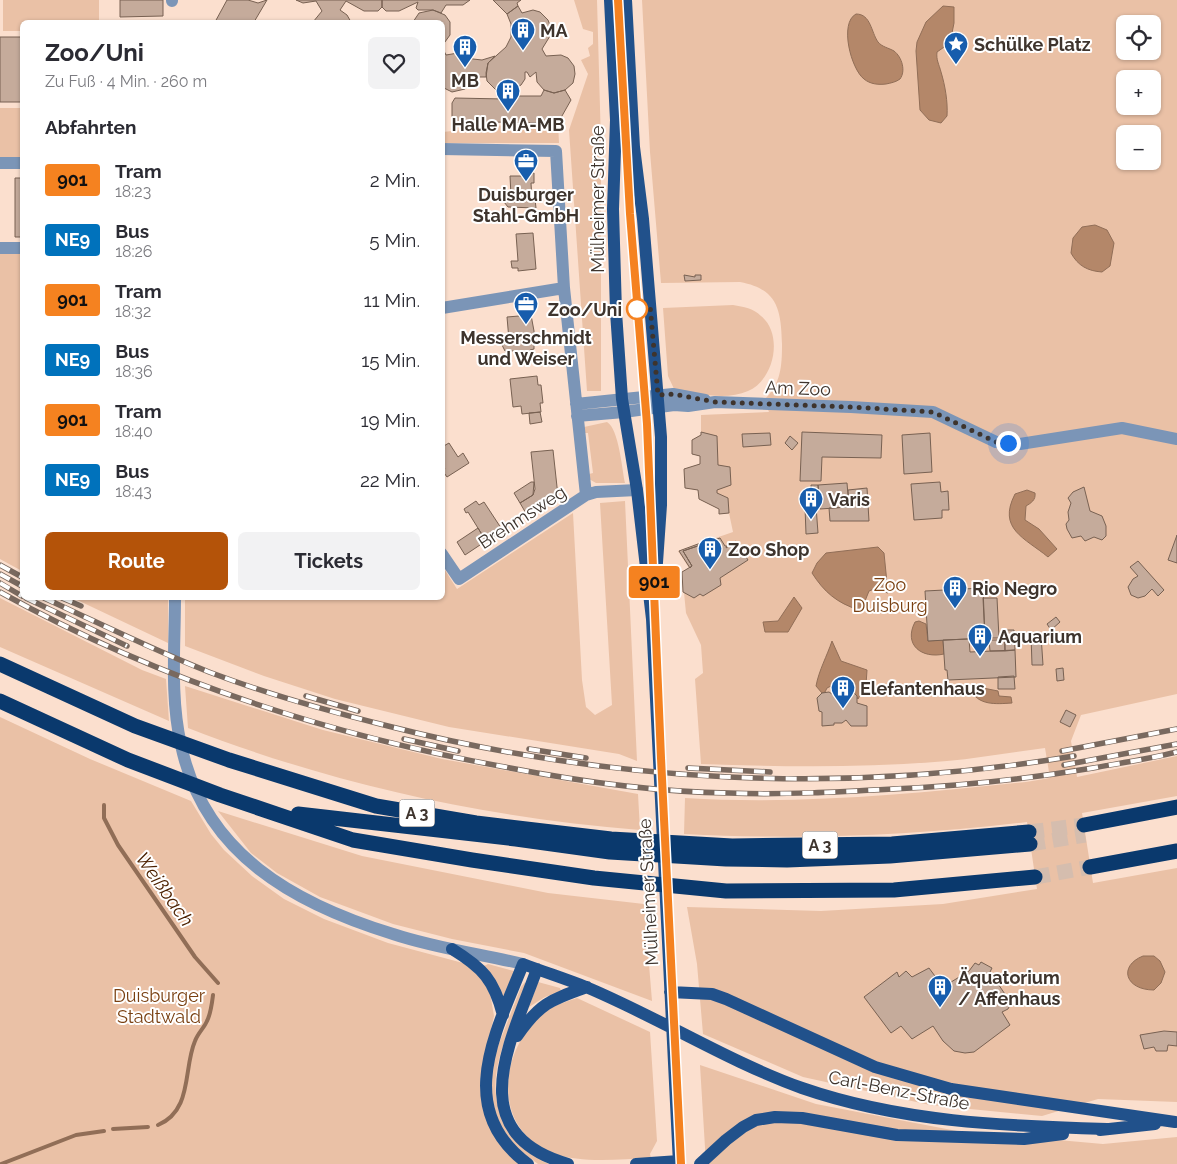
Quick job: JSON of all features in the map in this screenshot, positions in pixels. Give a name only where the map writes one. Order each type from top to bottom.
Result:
[{"type":"highway","name":"A 3","points":[[0,664],[135,726],[229,760],[376,806],[476,823],[611,838],[732,846],[892,844],[1030,838],[890,856],[787,860],[726,859],[610,852],[516,839],[271,812],[128,760],[0,701]]},
{"type":"highway","points":[[1177,807],[1085,830],[1177,817]]},
{"type":"highway","points":[[271,812],[353,840],[594,878],[726,891],[894,890],[1035,877]]},
{"type":"highway","points":[[1090,867],[1177,851]]},
{"type":"main road","name":"Mülheimer Straße","points":[[610,0],[616,120],[612,209],[614,279],[622,399],[636,490],[652,619],[679,1162]]},
{"type":"main road","name":"Mülheimer Straße","points":[[626,0],[634,147],[643,219],[658,401],[661,505],[652,619]]},
{"type":"main road","points":[[452,949],[475,964],[490,980],[498,996],[503,1015]]},
{"type":"main road","points":[[523,964],[503,1015],[486,1073],[486,1094],[488,1109],[502,1139],[510,1149],[528,1164]]},
{"type":"main road","name":"Carl-Benz-Straße","points":[[523,964],[587,987],[729,1058],[802,1088],[856,1104],[942,1120],[1018,1126],[1107,1129]]},
{"type":"main road","points":[[536,969],[508,1048],[501,1080],[503,1105],[515,1131],[530,1147],[549,1158],[568,1164]]},
{"type":"main road","points":[[508,1048],[534,1014],[545,1004],[587,987]]},
{"type":"main road","points":[[670,998],[712,994],[875,1067],[951,1089],[1176,1122]]},
{"type":"main road","name":"Carl-Benz-Straße","points":[[700,1164],[743,1127],[756,1120],[776,1118],[802,1118],[906,1135],[1024,1139],[1176,1122]]},
{"type":"main road","points":[[636,1164],[679,1162]]},
{"type":"street","name":"Mülheimer Straße","points":[[445,149],[556,151],[564,288],[586,495]]},
{"type":"street","points":[[0,163],[20,163]]},
{"type":"street","points":[[0,248],[20,248]]},
{"type":"street","points":[[445,308],[564,288]]},
{"type":"street","name":"Am Zoo","points":[[658,401],[673,394],[715,402],[933,412],[996,442],[1020,444],[1122,428],[1177,439]]},
{"type":"street","points":[[577,410],[622,399],[658,401]]},
{"type":"street","points":[[577,410],[624,412],[658,401]]},
{"type":"street","name":"Brehmsweg","points":[[445,558],[459,579],[586,495],[596,492],[636,490]]},
{"type":"street","name":"Carl-Benz-Straße","points":[[175,600],[174,681],[181,746],[196,790],[216,826],[231,844],[264,875],[306,900],[393,934],[523,964]]},
{"type":"green space","points":[[3,0],[99,0],[99,20],[20,20],[20,31],[3,31]]},
{"type":"green space","points":[[574,0],[597,0],[601,144],[601,391],[587,391],[569,130],[588,74],[581,60],[590,56],[588,48],[593,44],[593,32],[583,29]]},
{"type":"green space","name":"Zoo Duisburg","points":[[642,0],[1177,0],[1177,694],[1081,715],[1071,741],[1077,777],[1177,756],[1177,796],[1082,813],[1093,883],[1177,868],[1177,1102],[1098,1099],[1042,1116],[930,1105],[803,1077],[703,1034],[697,964],[687,907],[821,911],[943,904],[1037,889],[1027,822],[941,831],[856,836],[770,837],[684,834],[685,798],[770,800],[856,797],[1026,782],[1050,778],[1045,748],[959,760],[886,765],[793,766],[701,764],[695,679],[703,673],[701,645],[686,613],[682,572],[689,568],[678,551],[733,532],[729,513],[719,514],[719,509],[699,499],[698,490],[685,488],[684,469],[700,464],[700,456],[692,454],[692,440],[701,435],[701,415],[769,412],[764,400],[770,394],[777,381],[782,360],[782,344],[780,321],[775,303],[770,296],[753,285],[740,282],[661,283],[650,152]]},
{"type":"green space","points":[[0,108],[20,108],[20,159],[0,158]]},
{"type":"green space","points":[[558,123],[559,143],[445,143],[445,132],[514,124]]},
{"type":"green space","points":[[0,254],[20,254],[20,570],[0,559]]},
{"type":"green space","points":[[733,305],[755,311],[768,324],[774,345],[770,367],[764,377],[748,391],[730,396],[712,396],[675,391],[668,376],[663,308]]},
{"type":"green space","points":[[607,422],[611,426],[617,441],[625,483],[596,483],[589,479],[589,474],[593,473],[588,433],[584,433],[584,427]]},
{"type":"green space","points":[[625,501],[637,761],[619,754],[449,727],[335,699],[264,676],[185,646],[185,600],[445,600],[445,570],[457,589],[573,513],[582,680],[586,707],[595,715],[612,705],[600,503]]},
{"type":"green space","points":[[0,598],[142,670],[166,679],[169,721],[0,647]]},
{"type":"green space","points":[[77,600],[168,600],[168,643]]},
{"type":"green space","points":[[185,686],[323,730],[442,759],[638,794],[640,830],[525,817],[467,807],[410,796],[298,766],[188,728]]},
{"type":"green space","name":"Duisburger Stadtwald","points":[[0,717],[90,759],[191,801],[211,834],[224,850],[252,876],[284,899],[324,919],[388,943],[463,963],[476,973],[485,982],[490,993],[494,1016],[480,1079],[481,1095],[498,1142],[519,1164],[0,1164]]},
{"type":"green space","points":[[218,811],[362,856],[548,893],[644,904],[652,1001],[524,953],[452,939],[393,924],[320,897],[277,873],[251,853]]},
{"type":"green space","points":[[488,964],[514,971],[504,999],[484,966]]},
{"type":"green space","points":[[525,982],[526,988],[499,1061],[496,1091],[501,1112],[521,1142],[533,1154],[549,1164],[538,1164],[514,1146],[498,1123],[490,1093],[495,1054],[521,987]]},
{"type":"green space","points":[[538,982],[560,988],[561,991],[545,997],[529,1007]]},
{"type":"green space","points":[[577,998],[650,1032],[657,1141],[650,1154],[651,1158],[589,1160],[552,1153],[533,1142],[520,1127],[511,1110],[508,1092],[509,1072],[515,1053],[524,1035],[546,1011]]},
{"type":"green space","points":[[700,1065],[816,1104],[957,1131],[1103,1144],[1177,1137],[1177,1164],[706,1164]]},
{"type":"shaded area","points":[[943,6],[954,7],[954,23],[950,43],[937,52],[947,105],[947,116],[941,123],[929,120],[920,110],[916,51],[917,42],[926,22]]},
{"type":"shaded area","points":[[856,14],[868,20],[880,44],[894,51],[899,57],[903,68],[900,79],[886,84],[874,84],[866,81],[859,74],[851,56],[848,36],[848,27],[851,19]]},
{"type":"shaded area","points":[[1095,225],[1107,230],[1114,243],[1110,266],[1102,272],[1084,267],[1071,253],[1073,238],[1082,227]]},
{"type":"shaded area","points":[[1027,490],[1035,493],[1035,498],[1026,506],[1025,520],[1039,529],[1057,549],[1048,557],[1023,538],[1011,524],[1009,516],[1010,506],[1015,494]]},
{"type":"shaded area","points":[[878,547],[884,553],[888,593],[874,589],[869,591],[863,606],[859,610],[844,604],[832,596],[821,586],[812,573],[817,563],[826,553]]},
{"type":"shaded area","points":[[794,597],[802,608],[788,632],[765,632],[763,622],[778,621]]},
{"type":"shaded area","points":[[919,621],[926,624],[928,641],[943,640],[944,654],[936,655],[922,652],[913,644],[912,630],[915,622]]},
{"type":"shaded area","points":[[832,641],[841,661],[867,670],[866,685],[858,699],[850,686],[833,685],[822,693],[816,686]]},
{"type":"shaded area","points":[[973,686],[998,691],[999,696],[1011,697],[1012,703],[988,703],[983,701],[973,695],[970,689]]},
{"type":"shaded area","points":[[1143,956],[1154,956],[1160,961],[1165,972],[1161,983],[1154,990],[1137,986],[1128,977],[1130,966],[1135,960]]},
{"type":"building","points":[[120,0],[163,0],[163,16],[120,17]]},
{"type":"building","points":[[227,0],[248,0],[258,3],[267,0],[255,20],[216,20]]},
{"type":"building","points":[[296,0],[382,0],[382,7],[378,11],[364,11],[346,1],[340,10],[350,20],[315,20],[322,11],[316,1],[303,3]]},
{"type":"building","points":[[382,0],[470,0],[463,5],[446,5],[441,13],[433,10],[418,10],[416,8],[418,2],[399,11],[386,11],[382,7]]},
{"type":"building","points":[[493,0],[521,0],[517,3],[518,6],[507,14]]},
{"type":"building","name":"MA","points":[[518,6],[522,13],[533,10],[540,12],[548,20],[551,28],[550,36],[542,49],[546,56],[561,55],[568,58],[574,66],[573,83],[565,90],[554,93],[544,90],[537,82],[536,72],[530,77],[525,72],[525,79],[521,85],[509,92],[496,90],[487,81],[488,63],[506,47],[511,37],[511,24],[507,14]]},
{"type":"building","name":"MB","points":[[433,10],[445,15],[450,22],[450,35],[445,42],[445,20],[414,20],[419,13]]},
{"type":"building","points":[[0,37],[20,37],[20,102],[0,102]]},
{"type":"building","name":"MB","points":[[445,53],[446,55],[458,53],[473,59],[482,60],[495,56],[488,63],[486,77],[475,77],[473,82],[465,89],[452,92],[445,88]]},
{"type":"building","name":"Halle MA-MB","points":[[516,90],[519,96],[541,96],[544,90],[554,93],[565,90],[571,100],[558,123],[491,122],[488,126],[454,126],[452,121],[452,103],[455,98],[504,99],[504,93]]},
{"type":"building","points":[[524,173],[534,173],[534,183],[531,183],[532,199],[535,199],[536,208],[508,207],[504,202],[506,197],[511,196],[510,176],[524,176]]},
{"type":"building","points":[[15,178],[20,178],[20,237],[15,237]]},
{"type":"building","points":[[533,233],[536,269],[518,271],[518,268],[512,268],[511,261],[518,261],[516,234]]},
{"type":"building","points":[[684,275],[695,277],[695,275],[701,275],[701,280],[685,281]]},
{"type":"building","points":[[531,315],[534,331],[534,349],[530,350],[530,354],[515,356],[515,351],[505,351],[502,345],[504,341],[509,340],[507,317]]},
{"type":"building","points":[[537,376],[538,385],[541,385],[543,403],[540,403],[541,412],[522,414],[521,406],[513,407],[510,379]]},
{"type":"building","points":[[540,412],[542,422],[530,424],[529,413]]},
{"type":"building","points":[[701,432],[717,436],[718,465],[730,467],[731,485],[717,490],[717,493],[728,498],[729,513],[719,514],[719,509],[699,499],[698,490],[685,488],[684,469],[700,464],[700,456],[692,454],[692,440],[701,435]]},
{"type":"building","points":[[802,432],[882,435],[881,458],[822,457],[821,481],[800,481]]},
{"type":"building","points":[[770,433],[771,445],[743,447],[742,434]]},
{"type":"building","points":[[930,433],[932,472],[904,474],[902,435]]},
{"type":"building","points":[[790,436],[798,443],[792,450],[785,443]]},
{"type":"building","points":[[449,443],[458,457],[463,453],[469,463],[447,477],[445,474],[445,445]]},
{"type":"building","points":[[553,450],[558,496],[552,496],[553,502],[546,503],[527,515],[520,503],[533,495],[535,489],[531,452]]},
{"type":"building","points":[[534,482],[533,495],[520,503],[514,493]]},
{"type":"building","points":[[940,482],[941,492],[948,491],[949,510],[942,510],[942,518],[914,520],[911,484]]},
{"type":"building","points":[[847,483],[849,507],[820,509],[818,485]]},
{"type":"building","points":[[811,485],[818,485],[820,504],[812,505]]},
{"type":"building","points":[[1084,487],[1090,511],[1102,516],[1106,526],[1106,536],[1102,540],[1094,537],[1085,541],[1081,536],[1072,538],[1067,529],[1066,524],[1069,520],[1068,512],[1071,503],[1068,498],[1073,492]]},
{"type":"building","points":[[867,488],[869,521],[830,521],[829,508],[849,507],[848,490]]},
{"type":"building","points":[[476,501],[479,505],[484,502],[503,531],[486,541],[468,512],[466,513],[464,509]]},
{"type":"building","name":"Varis","points":[[816,506],[818,533],[806,534],[805,507]]},
{"type":"building","points":[[478,528],[486,541],[465,555],[457,542]]},
{"type":"building","points":[[1177,535],[1177,563],[1168,560]]},
{"type":"building","name":"Zoo Shop","points":[[720,538],[725,546],[727,546],[726,548],[736,541],[748,560],[720,578],[721,585],[703,596],[700,594],[694,598],[683,592],[682,572],[692,566],[683,551]]},
{"type":"building","points":[[706,541],[707,543],[683,551],[692,566],[690,568],[679,551]]},
{"type":"building","points":[[1138,561],[1164,590],[1158,596],[1152,589],[1145,596],[1138,598],[1131,595],[1128,587],[1133,579],[1138,576],[1130,567]]},
{"type":"building","name":"Rio Negro","points":[[983,588],[985,638],[928,641],[925,591]]},
{"type":"building","points":[[983,598],[997,598],[999,638],[985,638]]},
{"type":"building","points":[[1056,617],[1060,622],[1051,630],[1047,624]]},
{"type":"building","points":[[1004,630],[1014,630],[1015,650],[1005,651]]},
{"type":"building","points":[[1031,635],[1041,635],[1043,665],[1032,665]]},
{"type":"building","name":"Aquarium","points":[[969,639],[970,652],[1015,650],[1016,677],[948,680],[947,670],[945,670],[943,640]]},
{"type":"building","points":[[989,640],[1005,640],[1005,651],[990,651]]},
{"type":"building","points":[[1063,668],[1064,680],[1057,681],[1056,669]]},
{"type":"building","points":[[1014,676],[1015,689],[998,689],[998,677]]},
{"type":"building","name":"Elefantenhaus","points":[[845,691],[854,693],[857,696],[857,703],[867,706],[867,726],[851,726],[846,720],[842,723],[834,723],[834,725],[822,726],[822,712],[819,711],[817,698],[822,693],[829,692],[832,694],[835,692],[842,694]]},
{"type":"building","points":[[1066,710],[1076,715],[1070,727],[1060,722]]},
{"type":"building","name":"Äquatorium / Affenhaus","points":[[981,962],[992,968],[990,972],[1011,1003],[1008,1009],[1002,1012],[1010,1025],[974,1052],[954,1051],[943,1041],[933,1026],[912,1039],[901,1026],[891,1033],[864,997],[897,972],[899,977],[906,971],[912,977],[929,968],[943,987],[969,971],[975,963],[979,965]]},
{"type":"building","points":[[1164,1031],[1177,1032],[1177,1046],[1168,1045],[1167,1051],[1156,1051],[1154,1047],[1144,1049],[1140,1035]]},
{"type":"waterway","name":"Weißbach","points":[[104,805],[104,818],[118,845],[195,957],[218,983]]},
{"type":"waterway","name":"Weißbach","points":[[158,1125],[169,1118],[177,1109],[182,1099],[191,1052],[196,1038],[206,1024],[213,995]]},
{"type":"waterway","name":"Weißbach","points":[[113,1129],[148,1127]]},
{"type":"waterway","name":"Weißbach","points":[[1,1164],[76,1135],[104,1131]]},
{"type":"tunnel","points":[[1029,832],[1084,825]]},
{"type":"tunnel","points":[[1030,844],[1085,835]]},
{"type":"tunnel","points":[[1035,877],[1090,867]]},
{"type":"tram line","points":[[618,0],[629,213],[647,424],[681,1164]]},
{"type":"tram line","name":"901","points":[[618,0],[630,214],[647,424],[681,1164]]},
{"type":"railway","points":[[0,565],[20,576]]},
{"type":"railway","points":[[0,574],[20,585]]},
{"type":"railway","points":[[0,583],[20,595]]},
{"type":"railway","points":[[0,592],[120,652],[182,677],[309,721],[439,754],[588,781],[644,788],[701,792],[770,794],[852,791],[944,786],[1019,779],[1146,759],[1177,752]]},
{"type":"railway","points":[[30,600],[127,646]]},
{"type":"railway","points":[[48,600],[188,664],[275,695],[388,726],[472,745],[557,760],[643,771],[729,777],[815,779],[902,776],[988,768],[1074,756]]},
{"type":"railway","points":[[67,600],[81,606]]},
{"type":"railway","points":[[306,696],[358,711]]},
{"type":"railway","points":[[1062,751],[1177,729]]},
{"type":"railway","points":[[404,739],[458,751]]},
{"type":"railway","points":[[1064,765],[1177,744]]},
{"type":"railway","points":[[529,749],[586,758]]},
{"type":"railway","points":[[688,768],[770,772]]},
{"type":"place","name":"MA","points":[[523,51]]},
{"type":"place","name":"Schülke Platz","points":[[956,65]]},
{"type":"place","name":"MB","points":[[465,68]]},
{"type":"place","name":"Halle MA-MB","points":[[508,112]]},
{"type":"place","name":"Duisburger Stahl-GmbH","points":[[526,182]]},
{"type":"place","name":"Zoo/Uni","points":[[637,309]]},
{"type":"place","name":"Messerschmidt und Weiser","points":[[526,325]]},
{"type":"place","name":"Varis","points":[[811,520]]},
{"type":"place","name":"Zoo Shop","points":[[710,570]]},
{"type":"place","name":"Rio Negro","points":[[955,609]]},
{"type":"place","name":"Aquarium","points":[[980,657]]},
{"type":"place","name":"Elefantenhaus","points":[[843,709]]},
{"type":"place","name":"Äquatorium / Affenhaus","points":[[940,1008]]},
{"type":"route","points":[[637,309],[650,305],[658,395],[673,394],[715,402],[933,412],[996,442],[1008,443]]}]
